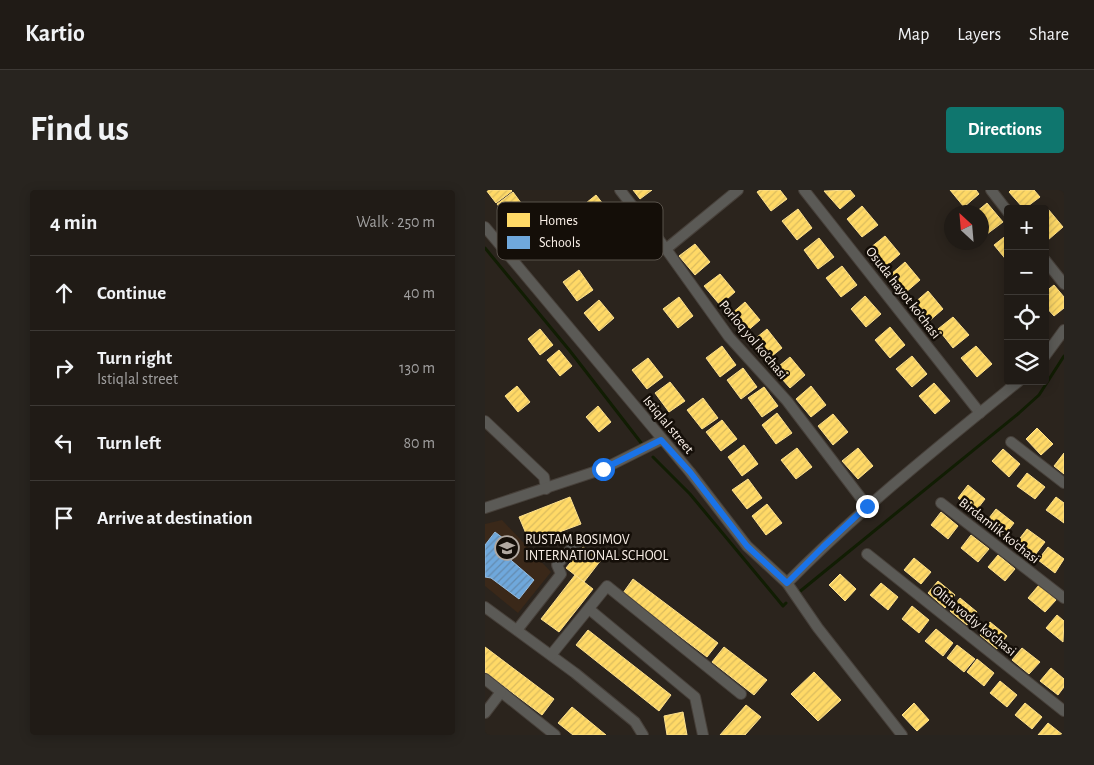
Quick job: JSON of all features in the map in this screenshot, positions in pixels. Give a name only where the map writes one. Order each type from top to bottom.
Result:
[{"type":"street","name":"Porloq yol ko'chasi","points":[[620,190],[629,202]]},
{"type":"street","points":[[666,249],[738,190]]},
{"type":"street","name":"Osuda hayot ko'chasi","points":[[805,190],[980,413]]},
{"type":"street","points":[[991,190],[1004,207]]},
{"type":"street","name":"Istiqlal street","points":[[485,227],[497,242]]},
{"type":"street","name":"Porloq yol ko'chasi","points":[[663,245],[729,337],[787,401],[867,506]]},
{"type":"street","name":"Istiqlal street","points":[[512,260],[661,440],[690,472],[747,546],[787,583],[818,628],[903,735]]},
{"type":"street","points":[[1049,265],[1064,284]]},
{"type":"street","points":[[1049,351],[1064,330]]},
{"type":"street","points":[[787,583],[867,506],[1014,385]]},
{"type":"street","points":[[485,421],[544,477],[546,489]]},
{"type":"street","points":[[485,508],[603,469],[661,440]]},
{"type":"street","points":[[1011,442],[1064,483]]},
{"type":"street","name":"Birdamlik ko'chasi","points":[[941,503],[1064,598]]},
{"type":"street","points":[[517,630],[561,574],[557,565],[578,540]]},
{"type":"street","name":"Oltin vodiy ko'chasi","points":[[867,554],[1064,711]]},
{"type":"street","points":[[551,655],[607,586],[741,694]]},
{"type":"street","points":[[485,607],[551,655],[635,722],[643,735]]},
{"type":"street","points":[[589,609],[695,697],[703,735]]},
{"type":"street","points":[[485,679],[555,735]]},
{"type":"street","points":[[485,712],[501,692]]},
{"type":"shaded area","name":"RUSTAM BOSIMOV INTERNATIONAL SCHOOL","points":[[502,520],[551,572],[518,613],[485,586],[485,524]]},
{"type":"building: Homes","points":[[486,190],[512,191],[497,202]]},
{"type":"building: Homes","points":[[633,190],[652,190],[640,199]]},
{"type":"building: Homes","points":[[760,190],[780,190],[787,199],[771,211],[757,192]]},
{"type":"building: Homes","points":[[850,190],[855,196],[840,209],[824,191]]},
{"type":"building: Homes","points":[[950,190],[976,190],[979,194],[966,205],[962,205]]},
{"type":"building: Homes","points":[[1011,190],[1034,190],[1040,197],[1029,205],[1020,205],[1009,192]]},
{"type":"building: Homes","points":[[513,192],[520,202],[500,202]]},
{"type":"building: Homes","points":[[596,195],[602,202],[587,202]]},
{"type":"building: Homes","points":[[989,205],[1003,222],[989,232]]},
{"type":"building: Homes","points":[[862,206],[878,225],[862,237],[847,219]]},
{"type":"building: Homes","points":[[798,209],[812,228],[797,240],[782,221]]},
{"type":"building: Homes","points":[[1049,210],[1063,227],[1049,239]]},
{"type":"building: Homes","points":[[885,236],[900,254],[885,267],[870,248]]},
{"type":"building: Homes","points":[[1004,237],[1004,257],[994,245]]},
{"type":"building: Homes","points":[[819,238],[834,257],[818,269],[804,250]]},
{"type":"building: Homes","points":[[695,244],[710,262],[695,275],[679,256]]},
{"type":"building: Homes","points":[[905,262],[920,280],[905,293],[890,275]]},
{"type":"building: Homes","points":[[842,266],[857,285],[841,297],[826,278]]},
{"type":"building: Homes","points":[[579,270],[593,290],[577,301],[563,282]]},
{"type":"building: Homes","points":[[720,274],[735,292],[720,305],[704,286]]},
{"type":"building: Homes","points":[[1054,285],[1064,297],[1064,308],[1054,316],[1049,310],[1049,289]]},
{"type":"building: Homes","points":[[928,291],[943,309],[928,322],[913,304]]},
{"type":"building: Homes","points":[[865,296],[881,314],[866,327],[851,309]]},
{"type":"building: Homes","points":[[679,297],[693,316],[678,328],[663,309]]},
{"type":"building: Homes","points":[[599,300],[614,318],[599,331],[584,313]]},
{"type":"building: Homes","points":[[745,302],[760,320],[745,333],[730,315]]},
{"type":"building: Homes","points":[[953,317],[969,335],[953,348],[938,329]]},
{"type":"building: Homes","points":[[890,327],[905,345],[890,358],[875,340]]},
{"type":"building: Homes","points":[[540,329],[553,345],[540,355],[528,339]]},
{"type":"building: Homes","points":[[767,329],[782,348],[767,360],[751,342]]},
{"type":"building: Homes","points":[[722,346],[736,365],[720,377],[706,358]]},
{"type":"building: Homes","points":[[976,346],[992,364],[977,377],[961,358]]},
{"type":"building: Homes","points":[[559,350],[572,366],[560,376],[547,360]]},
{"type":"building: Homes","points":[[912,356],[927,374],[912,387],[896,369]]},
{"type":"building: Homes","points":[[790,357],[805,375],[790,388],[774,370]]},
{"type":"building: Homes","points":[[648,358],[663,377],[647,389],[632,370]]},
{"type":"building: Homes","points":[[743,368],[757,387],[741,399],[727,380]]},
{"type":"building: Homes","points":[[670,382],[685,401],[669,412],[655,393]]},
{"type":"building: Homes","points":[[934,383],[950,401],[935,414],[919,396]]},
{"type":"building: Homes","points":[[517,386],[530,402],[518,412],[505,396]]},
{"type":"building: Homes","points":[[811,386],[826,405],[811,417],[796,399]]},
{"type":"building: Homes","points":[[764,387],[778,406],[762,417],[748,398]]},
{"type":"building: Homes","points":[[703,398],[718,418],[702,429],[687,410]]},
{"type":"building: Homes","points":[[598,406],[611,422],[599,432],[586,417]]},
{"type":"building: Homes","points":[[777,413],[792,433],[776,444],[762,425]]},
{"type":"building: Homes","points":[[833,414],[848,432],[833,445],[818,426]]},
{"type":"building: Homes","points":[[722,420],[737,439],[721,451],[706,432]]},
{"type":"building: Homes","points":[[1037,428],[1053,444],[1041,455],[1026,439]]},
{"type":"building: Homes","points":[[744,445],[758,464],[742,476],[728,457]]},
{"type":"building: Homes","points":[[797,448],[812,467],[796,479],[781,460]]},
{"type":"building: Homes","points":[[858,448],[873,466],[858,479],[842,461]]},
{"type":"building: Homes","points":[[1003,449],[1020,464],[1009,477],[992,461]]},
{"type":"building: Homes","points":[[1064,453],[1064,474],[1054,466]]},
{"type":"building: Homes","points":[[1027,473],[1045,487],[1035,499],[1017,486]]},
{"type":"building: Homes","points":[[748,479],[762,498],[747,509],[732,490]]},
{"type":"building: Homes","points":[[968,485],[985,499],[975,512],[958,498]]},
{"type":"building: Homes","points":[[570,497],[581,524],[530,543],[519,517]]},
{"type":"building: Homes","points":[[1056,497],[1064,503],[1064,523],[1046,510]]},
{"type":"building: Homes","points":[[767,504],[782,523],[766,535],[752,516]]},
{"type":"building: Homes","points":[[996,509],[1014,523],[1004,536],[986,522]]},
{"type":"building: Homes","points":[[941,512],[958,526],[948,539],[931,525]]},
{"type":"building: Homes","points":[[1027,529],[1045,542],[1035,555],[1017,542]]},
{"type":"building: Homes","points":[[971,535],[989,549],[978,562],[961,548]]},
{"type":"building: Homes","points":[[583,547],[601,560],[584,582],[566,568]]},
{"type":"building: Homes","points":[[1048,547],[1064,559],[1055,573],[1038,560]]},
{"type":"building: Homes","points":[[998,555],[1015,569],[1005,581],[988,567]]},
{"type":"building: Homes","points":[[914,558],[931,572],[921,584],[904,570]]},
{"type":"building: Homes","points":[[840,574],[856,589],[845,601],[829,585]]},
{"type":"building: Homes","points":[[575,575],[593,589],[559,632],[541,619]]},
{"type":"building: Homes","points":[[633,579],[718,643],[707,657],[623,593]]},
{"type":"building: Homes","points":[[938,581],[955,595],[945,608],[928,593]]},
{"type":"building: Homes","points":[[881,583],[898,597],[888,610],[870,595]]},
{"type":"building: Homes","points":[[1039,585],[1056,600],[1045,612],[1028,598]]},
{"type":"building: Homes","points":[[960,598],[977,612],[967,625],[950,611]]},
{"type":"building: Homes","points":[[912,606],[929,620],[919,633],[902,619]]},
{"type":"building: Homes","points":[[1057,615],[1064,621],[1063,642],[1046,628]]},
{"type":"building: Homes","points":[[990,622],[1007,636],[997,649],[980,635]]},
{"type":"building: Homes","points":[[936,629],[953,643],[943,656],[925,641]]},
{"type":"building: Homes","points":[[588,630],[671,695],[659,711],[576,645]]},
{"type":"building: Homes","points":[[957,645],[975,659],[964,672],[947,658]]},
{"type":"building: Homes","points":[[485,647],[554,699],[542,715],[485,672]]},
{"type":"building: Homes","points":[[724,647],[767,680],[754,695],[712,662]]},
{"type":"building: Homes","points":[[1022,648],[1040,662],[1029,674],[1012,660]]},
{"type":"building: Homes","points":[[977,659],[994,673],[984,686],[967,672]]},
{"type":"building: Homes","points":[[1051,668],[1064,679],[1064,687],[1058,695],[1040,681]]},
{"type":"building: Homes","points":[[814,672],[841,700],[818,721],[791,694]]},
{"type":"building: Homes","points":[[1000,681],[1017,695],[1007,707],[990,693]]},
{"type":"building: Homes","points":[[914,703],[929,720],[917,731],[902,715]]},
{"type":"building: Homes","points":[[1025,703],[1042,717],[1032,729],[1015,715]]},
{"type":"building: Homes","points":[[746,705],[761,717],[745,735],[720,735]]},
{"type":"building: Homes","points":[[572,707],[606,735],[573,735],[558,723]]},
{"type":"building: Homes","points":[[683,712],[687,735],[667,735],[664,716]]},
{"type":"building: Homes","points":[[1048,723],[1063,735],[1038,735]]},
{"type":"building: Schools","points":[[495,532],[512,545],[505,555],[534,580],[519,599],[491,578],[485,577],[485,545]]},
{"type":"waterway","points":[[485,248],[570,351],[642,444]]},
{"type":"waterway","points":[[798,593],[1019,413],[1039,395],[1064,356]]},
{"type":"waterway","points":[[653,457],[690,494],[783,606],[786,603]]},
{"type":"place","name":"RUSTAM BOSIMOV INTERNATIONAL SCHOOL","points":[[507,548]]},
{"type":"route","points":[[603,469],[661,440],[690,472],[747,546],[787,583],[867,506]]}]
